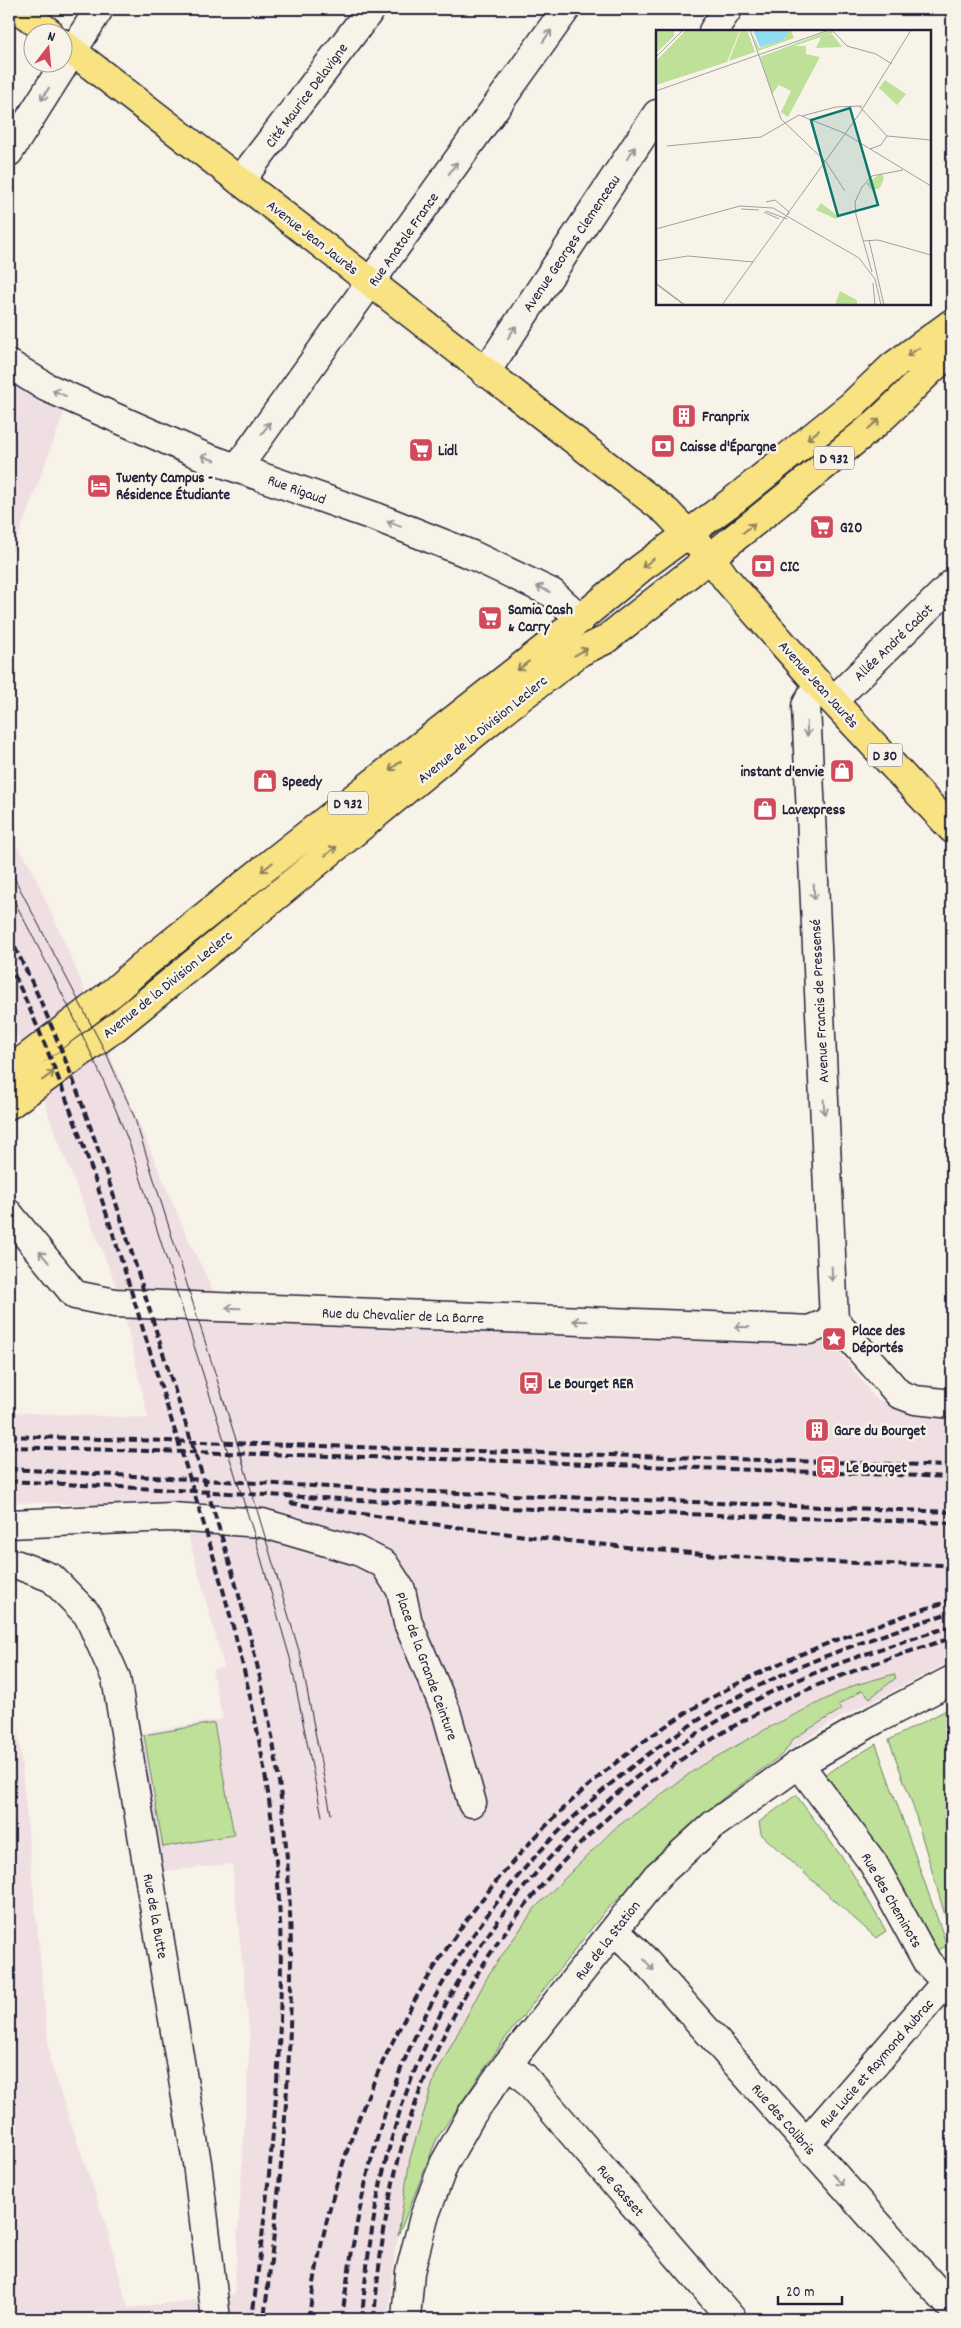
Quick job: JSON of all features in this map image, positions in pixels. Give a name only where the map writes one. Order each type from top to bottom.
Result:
[{"type":"main road","points":[[18,9],[36,22]]},
{"type":"main road","name":"Avenue Jean Jaurès","points":[[72,51],[372,282],[485,373],[647,495],[711,558],[726,580],[825,692],[952,828]]},
{"type":"main road","name":"Avenue de la Division Leclerc","points":[[14,1061],[114,992],[141,967],[582,618],[641,568],[734,500],[852,405],[893,366],[952,323]]},
{"type":"main road","name":"Avenue de la Division Leclerc","points":[[9,1105],[116,1027],[500,712],[580,652],[605,640],[711,558],[884,416],[932,367],[952,352]]},
{"type":"street","points":[[72,41],[99,9]]},
{"type":"street","name":"Cité Maurice Delavigne","points":[[240,181],[371,9]]},
{"type":"street","name":"Rue Anatole France","points":[[238,468],[566,9]]},
{"type":"street","points":[[714,30],[728,9]]},
{"type":"street","points":[[9,152],[53,72]]},
{"type":"street","name":"Avenue Georges Clemenceau","points":[[485,373],[656,116]]},
{"type":"street","name":"Rue Rigaud","points":[[9,364],[46,387],[205,457],[379,518],[472,555],[552,593],[582,618]]},
{"type":"street","name":"Allée André Cadot","points":[[825,692],[952,584]]},
{"type":"street","name":"Avenue Francis de Pressensé","points":[[825,692],[806,706],[834,1320]]},
{"type":"street","name":"Rue du Chevalier de La Barre","points":[[9,1214],[75,1295],[115,1303],[809,1330],[834,1320]]},
{"type":"street","points":[[834,1320],[899,1394],[915,1400],[952,1404]]},
{"type":"street","name":"Place de la Grande Ceinture","points":[[18,1523],[172,1517],[262,1523],[358,1551],[384,1564],[401,1590],[408,1623],[446,1711],[472,1803]]},
{"type":"street","name":"Rue de la Butte","points":[[9,1564],[18,1565],[52,1578],[88,1615],[116,1678],[197,2163],[216,2319]]},
{"type":"street","name":"Rue de la Station","points":[[406,2319],[410,2272],[424,2217],[444,2164],[472,2114],[507,2065],[657,1876],[713,1825],[799,1764],[875,1720],[952,1680]]},
{"type":"street","name":"Rue des Cheminots","points":[[799,1764],[873,1862],[927,1962],[949,1982]]},
{"type":"street","name":"Rue des Colibris","points":[[615,1931],[642,1957],[952,2308]]},
{"type":"street","name":"Rue Lucie et Raymond Aubrac","points":[[806,2143],[949,1982]]},
{"type":"street","name":"Rue Gasset","points":[[507,2065],[524,2077],[732,2319]]},
{"type":"shaded area","points":[[9,382],[64,413],[9,562]]},
{"type":"shaded area","points":[[9,834],[30,865],[74,964],[117,1072],[190,1243],[213,1290],[222,1322],[829,1339],[876,1399],[909,1411],[952,1414],[952,1661],[841,1717],[784,1753],[723,1798],[611,1905],[520,2018],[442,2132],[402,2224],[395,2250],[388,2319],[9,2319],[9,1632],[50,2062],[107,2228],[128,2308],[234,2295],[250,2038],[232,1864],[158,1872],[135,1734],[223,1719],[212,1670],[224,1667],[180,1505],[126,1506],[9,1502],[9,1412],[148,1418],[124,1312],[115,1283],[50,1120],[45,1101],[9,1017]]},
{"type":"green space","points":[[894,1674],[896,1678],[870,1698],[862,1690],[838,1705],[842,1709],[793,1739],[784,1753],[723,1798],[606,1910],[504,2040],[437,2138],[398,2236],[410,2158],[435,2076],[489,1974],[535,1908],[614,1829],[700,1766],[768,1728],[852,1686]]},
{"type":"green space","points":[[952,1707],[952,1939],[912,1803],[889,1740]]},
{"type":"green space","points":[[214,1723],[234,1835],[163,1847],[144,1735]]},
{"type":"green space","points":[[876,1744],[947,1946],[931,1953],[822,1776]]},
{"type":"green space","points":[[796,1795],[847,1864],[886,1931],[876,1938],[761,1834],[759,1822]]},
{"type":"tram line","points":[[9,868],[107,1055],[134,1116],[238,1446],[300,1654],[331,1814]]},
{"type":"tram line","points":[[9,891],[89,1050],[131,1148],[254,1534],[290,1658],[322,1816]]},
{"type":"railway","points":[[9,936],[55,1034],[93,1135],[225,1549],[241,1602],[267,1708],[285,1832],[290,1902],[291,1972],[286,2110],[264,2319]]},
{"type":"railway","points":[[9,964],[54,1067],[74,1119],[127,1279],[218,1571],[235,1632],[262,1756],[272,1820],[278,1885],[281,1994],[276,2102],[252,2319]]},
{"type":"railway","points":[[9,1436],[952,1466]]},
{"type":"railway","points":[[9,1447],[477,1460],[952,1477]]},
{"type":"railway","points":[[9,1469],[383,1490],[952,1512]]},
{"type":"railway","points":[[9,1481],[506,1508],[952,1523]]},
{"type":"railway","points":[[290,1503],[455,1527],[703,1554],[786,1560],[952,1565]]},
{"type":"railway","points":[[309,2319],[325,2230],[350,2143],[385,2058],[428,1978],[479,1903],[539,1834],[605,1772],[678,1718],[710,1698],[811,1650],[952,1600]]},
{"type":"railway","points":[[342,2319],[362,2200],[376,2142],[395,2084],[420,2026],[451,1970],[486,1917],[525,1868],[569,1822],[616,1779],[667,1741],[720,1707],[776,1678],[833,1653],[952,1612]]},
{"type":"railway","points":[[362,2319],[370,2240],[385,2162],[400,2111],[426,2045],[458,1982],[496,1923],[540,1868],[589,1818],[643,1772],[701,1731],[763,1696],[809,1675],[880,1649],[952,1626]]},
{"type":"railway","points":[[374,2319],[382,2247],[400,2152],[432,2062],[463,1998],[501,1938],[544,1882],[593,1831],[647,1785],[705,1744],[767,1708],[835,1678],[952,1638]]},
{"type":"place","name":"Franprix","points":[[684,416]]},
{"type":"place","name":"Caisse d'Épargne","points":[[663,446]]},
{"type":"place","name":"Lidl","points":[[421,450]]},
{"type":"place","name":"Twenty Campus - Résidence Étudiante","points":[[99,486]]},
{"type":"place","name":"G20","points":[[822,527]]},
{"type":"place","name":"CIC","points":[[763,566]]},
{"type":"place","name":"Samia Cash & Carry","points":[[490,618]]},
{"type":"place","name":"instant d'envie","points":[[842,771]]},
{"type":"place","name":"Speedy","points":[[265,781]]},
{"type":"place","name":"Lavexpress","points":[[765,809]]},
{"type":"place","name":"Place des Déportés","points":[[834,1339]]},
{"type":"place","name":"Le Bourget RER","points":[[531,1383]]},
{"type":"place","name":"Gare du Bourget","points":[[817,1430]]},
{"type":"place","name":"Le Bourget","points":[[828,1467]]}]
